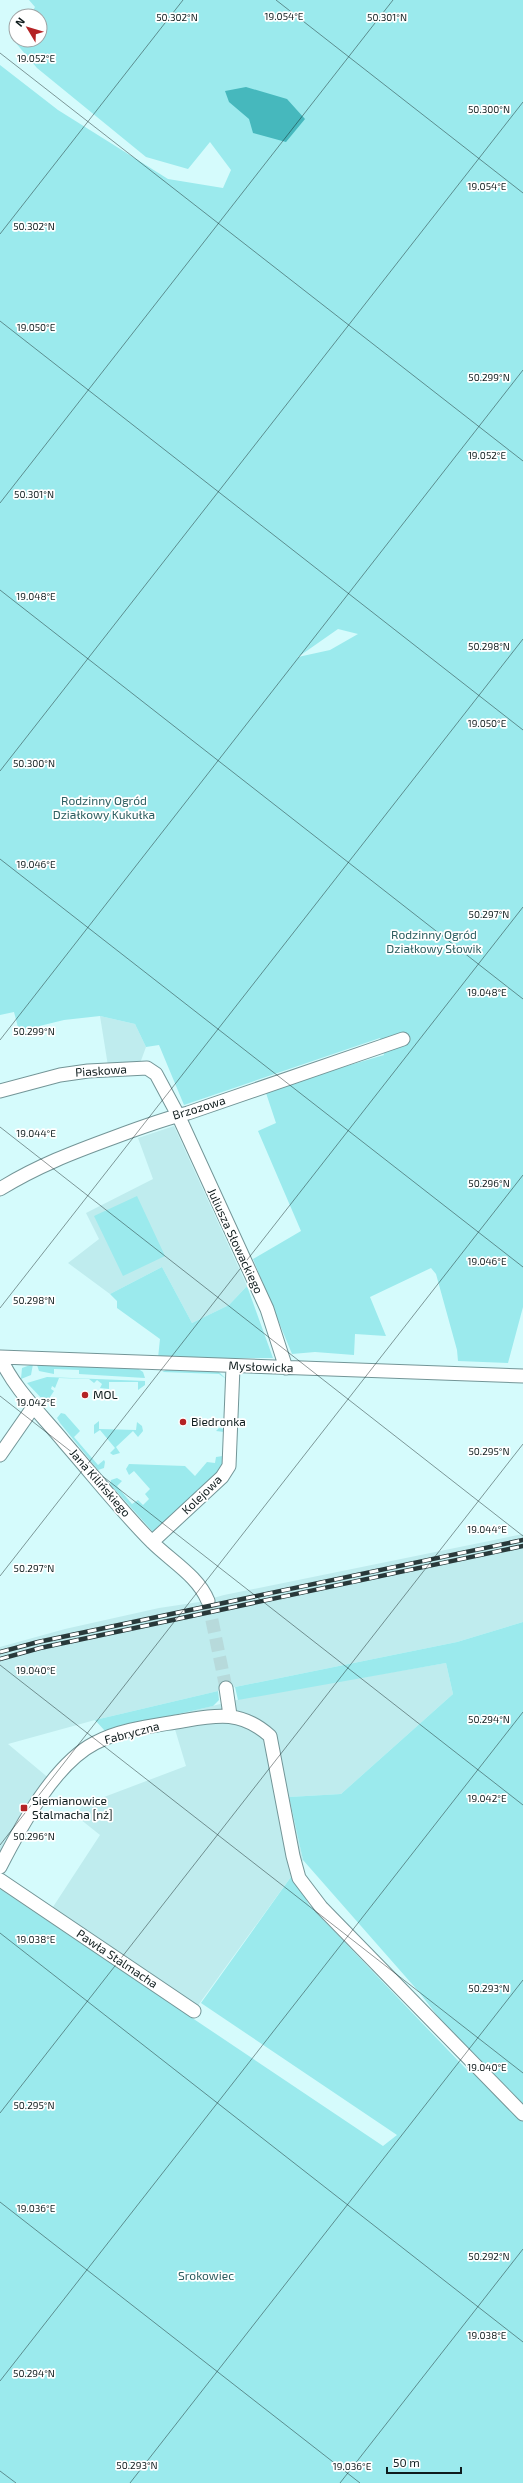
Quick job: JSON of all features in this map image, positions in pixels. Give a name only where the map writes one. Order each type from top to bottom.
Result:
[{"type":"street","name":"Brzozowa","points":[[0,1189],[32,1169],[55,1159],[178,1115],[403,1039]]},
{"type":"street","name":"Piaskowa","points":[[0,1091],[60,1075],[147,1068],[160,1079],[178,1115]]},
{"type":"street","name":"Juliusza Słowackiego","points":[[178,1115],[273,1324],[286,1368]]},
{"type":"street","name":"Mysłowicka","points":[[0,1357],[523,1376]]},
{"type":"street","name":"Jana Kilińskiego","points":[[0,1357],[6,1371],[34,1406],[152,1542],[204,1591],[208,1601]]},
{"type":"street","name":"Kolejowa","points":[[152,1542],[222,1477],[229,1466],[233,1366]]},
{"type":"street","points":[[0,1455],[34,1406]]},
{"type":"street","points":[[226,1688],[230,1715],[262,1729],[270,1736],[293,1856],[299,1878],[321,1907],[523,2114]]},
{"type":"street","name":"Fabryczna","points":[[0,1867],[20,1827],[50,1786],[79,1754],[94,1744],[128,1731],[230,1715]]},
{"type":"street","name":"Pawła Stalmacha","points":[[0,1880],[194,2011]]},
{"type":"shaded area","points":[[246,87],[287,99],[305,119],[286,142],[253,133],[249,119],[229,102],[225,91]]},
{"type":"shaded area","points":[[100,1016],[135,1024],[146,1047],[139,1066],[108,1066]]},
{"type":"shaded area","points":[[174,1126],[247,1286],[229,1305],[192,1323],[162,1267],[110,1294],[68,1263],[99,1239],[86,1213],[153,1179],[138,1138]]},
{"type":"shaded area","points":[[523,1534],[523,1622],[457,1642],[235,1687],[95,1720],[8,1744],[57,1785],[25,1829],[0,1872],[0,1647],[65,1629],[159,1608],[199,1602],[224,1595]]},
{"type":"shaded area","points":[[446,1663],[453,1694],[341,1794],[289,1797],[303,1860],[194,2011],[51,1910],[100,1835],[75,1815],[83,1805],[186,1766],[171,1716],[253,1696]]},
{"type":"green space","points":[[29,0],[523,0],[523,1307],[508,1363],[458,1361],[457,1350],[436,1274],[431,1268],[370,1297],[386,1336],[355,1334],[354,1355],[315,1352],[292,1354],[253,1259],[301,1231],[258,1131],[276,1123],[265,1090],[384,1055],[380,1038],[184,1105],[159,1045],[146,1047],[135,1024],[100,1016],[64,1020],[19,1031],[14,1012],[0,1015],[0,65],[58,110],[168,179],[223,188],[231,170],[210,142],[188,169],[146,157],[37,68],[20,48],[48,48],[48,8],[34,8]],"holes":[[[338,629],[358,634],[330,650],[298,657]]]},
{"type":"green space","points":[[137,1196],[165,1256],[123,1276],[94,1216]]},
{"type":"green space","points":[[162,1267],[192,1323],[229,1305],[247,1286],[273,1358],[158,1358],[160,1339],[117,1308],[117,1301],[110,1294]]},
{"type":"green space","points":[[33,1364],[31,1375],[21,1379],[22,1368]]},
{"type":"green space","points":[[37,1365],[137,1368],[143,1372],[145,1378],[79,1374],[79,1370],[54,1369],[54,1374],[39,1371]]},
{"type":"green space","points":[[168,1369],[218,1371],[226,1379],[219,1374],[162,1372]]},
{"type":"green space","points":[[47,1377],[145,1381],[145,1385],[138,1390],[138,1382],[109,1382],[109,1389],[100,1388],[102,1384],[97,1380],[94,1383],[89,1379],[59,1378],[55,1388],[52,1386],[51,1389],[54,1391],[46,1403],[27,1383]]},
{"type":"green space","points":[[61,1413],[65,1414],[80,1431],[74,1437],[98,1465],[104,1460],[104,1468],[98,1470],[60,1423],[57,1418]]},
{"type":"green space","points":[[99,1421],[99,1429],[136,1430],[137,1422],[142,1426],[143,1431],[138,1437],[133,1431],[116,1447],[120,1453],[113,1455],[110,1453],[115,1448],[100,1430],[94,1434],[94,1425]]},
{"type":"green space","points":[[219,1428],[224,1429],[226,1459],[221,1470],[153,1532],[110,1484],[111,1480],[117,1478],[122,1481],[117,1486],[132,1504],[138,1500],[143,1505],[149,1499],[145,1494],[150,1489],[134,1471],[129,1475],[126,1469],[129,1464],[185,1466],[195,1476],[207,1462],[215,1463],[216,1457],[223,1456],[224,1432],[216,1431]]},
{"type":"green space","name":"Srokowiec","points":[[523,1622],[523,2483],[0,2483],[0,1889],[383,2146],[397,2135],[201,2003],[293,1874],[309,1905],[469,2072],[476,2066],[419,1992],[303,1860],[289,1797],[341,1794],[453,1694],[446,1663],[238,1700],[235,1687],[457,1642]]},
{"type":"green space","points":[[218,1691],[219,1700],[213,1706],[105,1731],[95,1720]]},
{"type":"tunnel","points":[[208,1601],[226,1688]]},
{"type":"railway","points":[[0,1652],[38,1642],[523,1540]]},
{"type":"railway","points":[[0,1659],[40,1648],[523,1546]]},
{"type":"place","name":"MOL","points":[[85,1395]]},
{"type":"place","name":"Biedronka","points":[[183,1422]]},
{"type":"place","name":"Siemianowice Stalmacha [nż]","points":[[24,1808]]},
{"type":"park label","name":"Rodzinny Ogród Działkowy Kukułka","points":[[104,808]]},
{"type":"park label","name":"Rodzinny Ogród Działkowy Słowik","points":[[434,942]]}]
